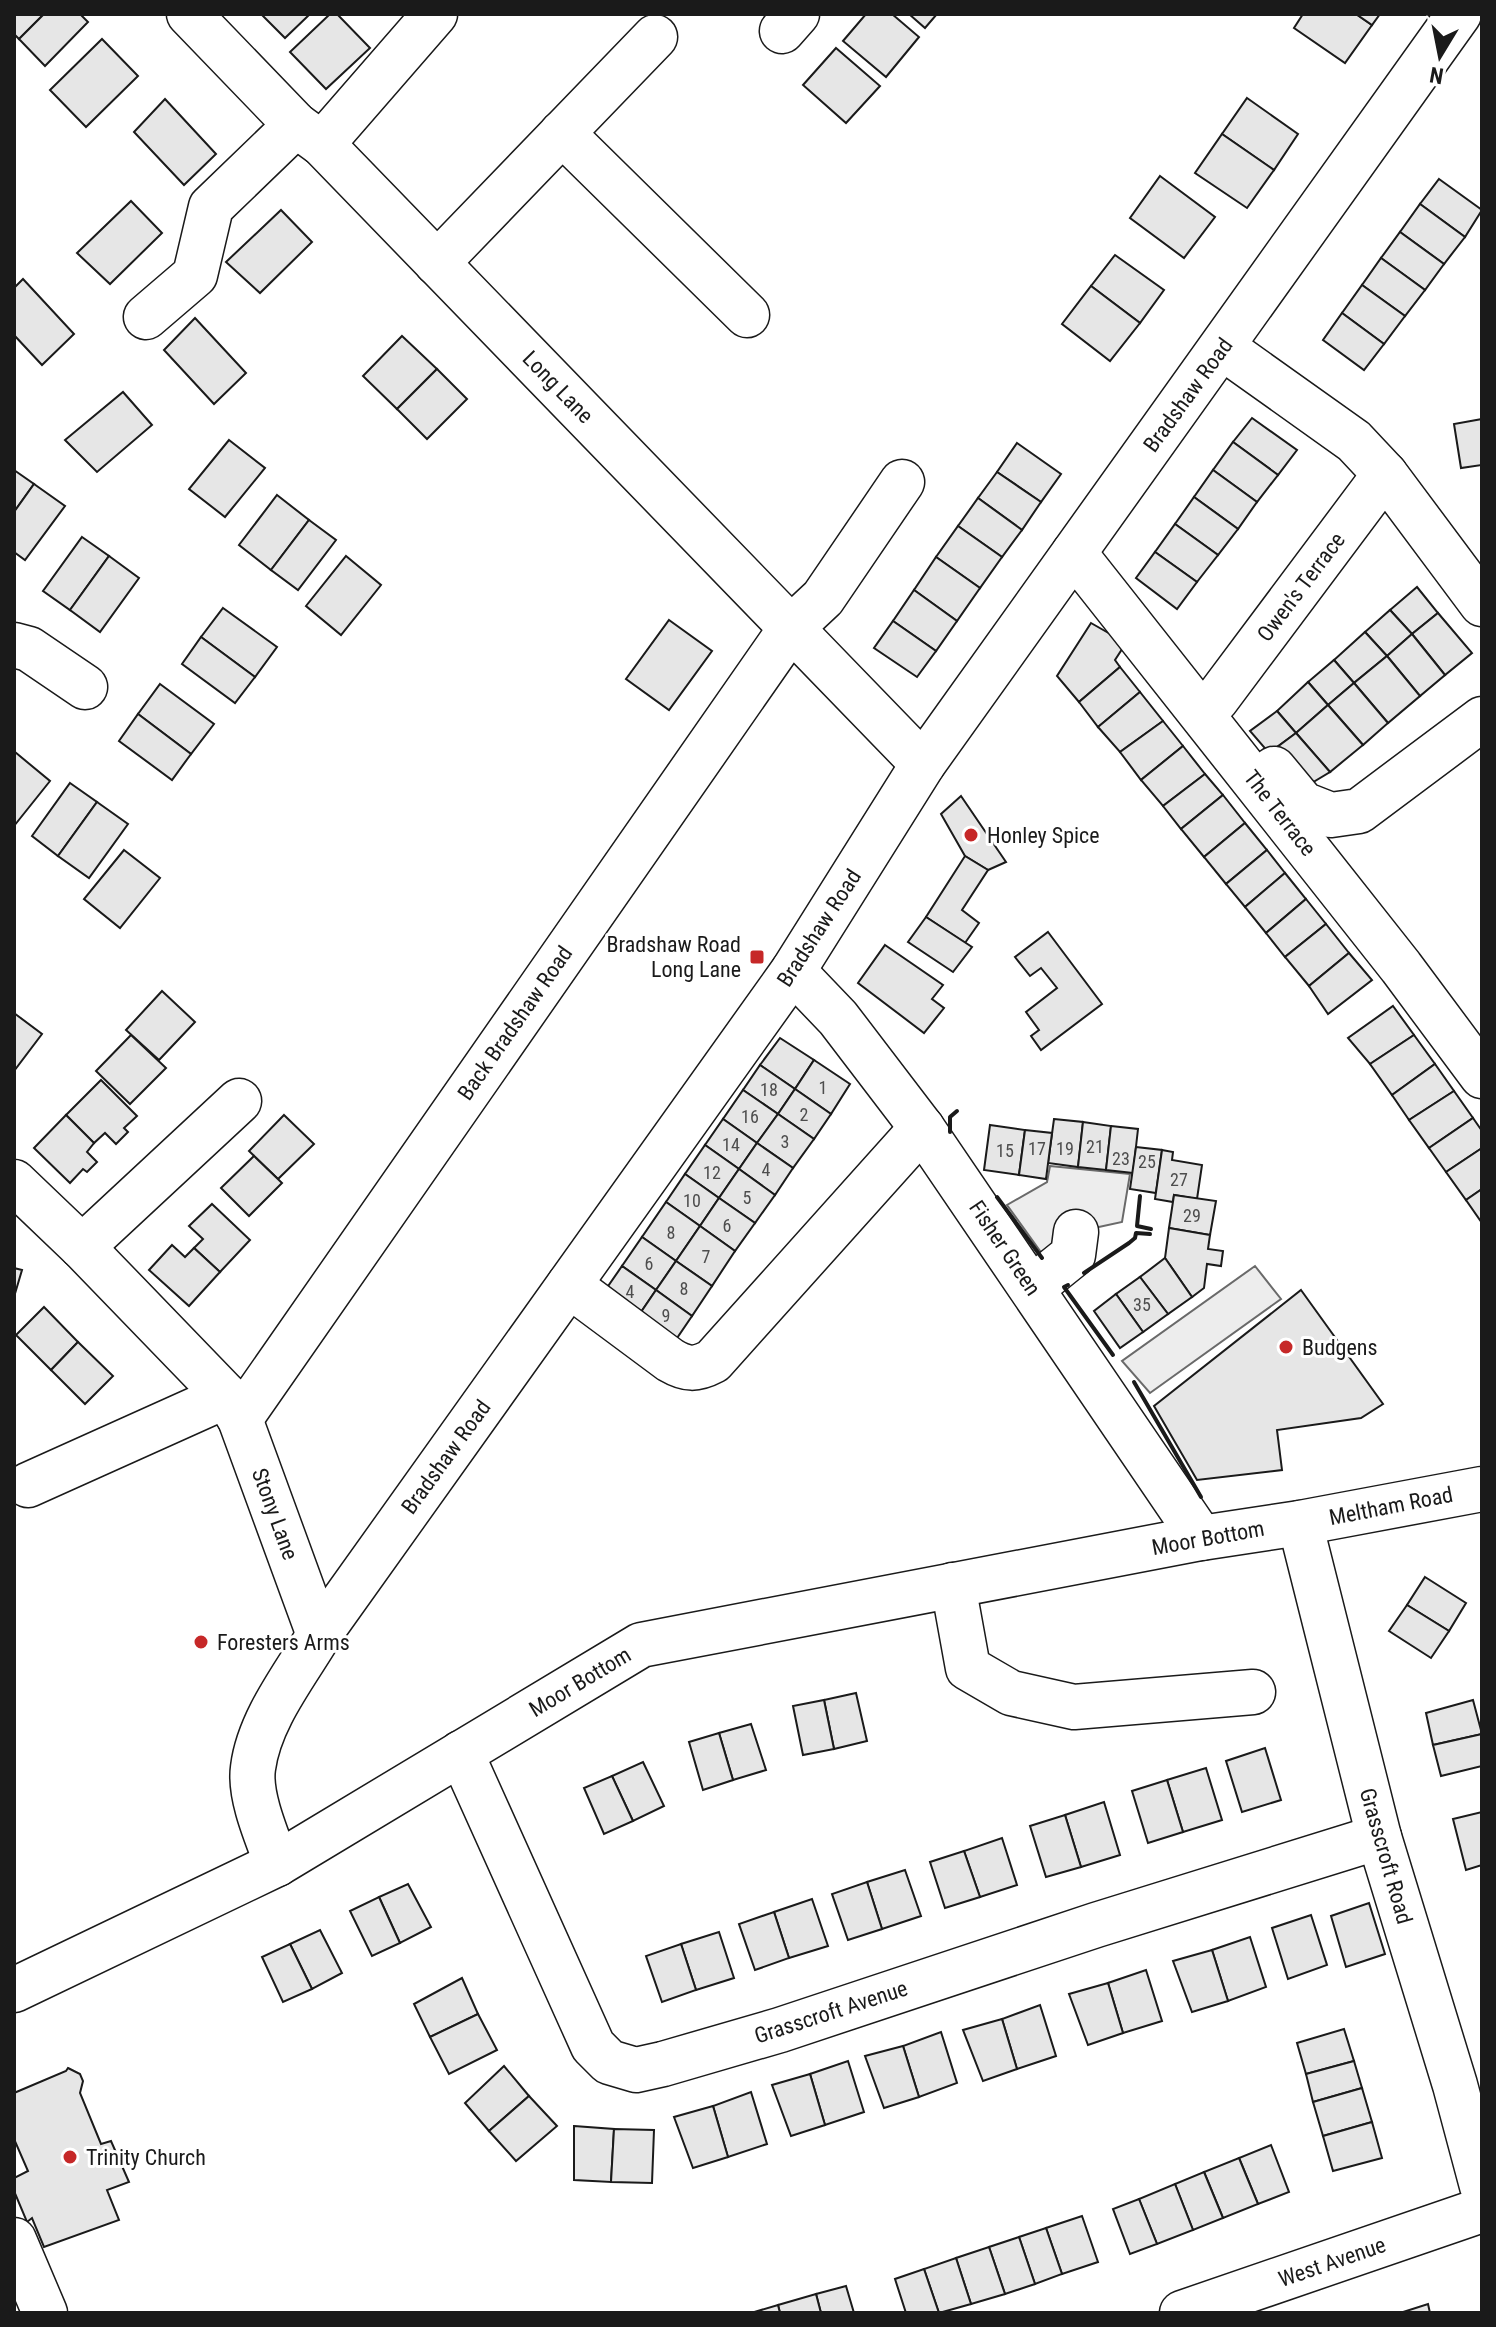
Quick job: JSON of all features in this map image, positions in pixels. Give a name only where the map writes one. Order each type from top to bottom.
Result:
[{"type":"street","name":"Long Lane","points":[[189,14],[437,263],[923,764]]},
{"type":"street","points":[[146,317],[195,275],[211,207],[309,134],[435,14]]},
{"type":"street","name":"Bradshaw Road","points":[[277,1864],[258,1810],[252,1769],[263,1732],[319,1635],[793,971],[923,764],[1459,14]]},
{"type":"street","points":[[437,263],[655,37]]},
{"type":"street","points":[[562,133],[747,315]]},
{"type":"street","points":[[1222,347],[1354,441],[1475,581]]},
{"type":"street","name":"Owen's Terrace","points":[[1216,700],[1385,474]]},
{"type":"street","name":"Back Bradshaw Road","points":[[233,1408],[791,628],[823,598],[902,482]]},
{"type":"street","points":[[1082,543],[1303,804],[1331,815],[1359,811],[1482,719]]},
{"type":"street","name":"The Terrace","points":[[1082,543],[1482,1076]]},
{"type":"street","points":[[14,645],[29,649],[85,687]]},
{"type":"street","name":"Fisher Green","points":[[793,971],[838,1018],[922,1128],[1032,1288],[1113,1377],[1201,1538]]},
{"type":"street","points":[[82,1247],[239,1101]]},
{"type":"street","points":[[569,1285],[670,1360],[684,1368],[699,1369],[713,1361],[922,1128]]},
{"type":"street","name":"Stony Lane","points":[[14,1182],[82,1247],[233,1408],[319,1635]]},
{"type":"street","points":[[1032,1288],[1073,1255],[1076,1232]]},
{"type":"street","points":[[28,1485],[233,1408]]},
{"type":"street","name":"Meltham Road","points":[[1300,1523],[1482,1489]]},
{"type":"street","name":"Moor Bottom","points":[[14,1990],[277,1864],[641,1645],[1201,1538],[1300,1523]]},
{"type":"street","name":"Grasscroft Road","points":[[1300,1523],[1379,1837],[1468,2081],[1482,2186]]},
{"type":"street","points":[[953,1585],[968,1668],[1011,1693],[1074,1707],[1253,1692]]},
{"type":"street","name":"Grasscroft Avenue","points":[[461,1753],[593,2046],[609,2062],[636,2070],[780,2030],[1096,1925],[1379,1837]]},
{"type":"street","name":"West Avenue","points":[[1182,2313],[1482,2210]]},
{"type":"street","points":[[14,2240],[45,2313]]},
{"type":"shaded area","points":[[1050,1166],[1130,1174],[1122,1222],[1076,1232],[1043,1255],[1007,1205],[1047,1182]]},
{"type":"shaded area","points":[[1255,1266],[1281,1299],[1150,1393],[1122,1361]]},
{"type":"building","points":[[14,14],[44,14],[19,39],[14,34]]},
{"type":"building","points":[[44,14],[80,14],[88,22],[45,66],[19,39]]},
{"type":"building","points":[[261,14],[310,14],[285,38]]},
{"type":"building","points":[[330,14],[337,14],[370,48],[326,89],[290,52]]},
{"type":"building","points":[[866,14],[892,14],[919,37],[886,77],[843,41]]},
{"type":"building","points":[[909,14],[937,14],[925,28]]},
{"type":"building","points":[[1303,14],[1356,14],[1372,25],[1345,63],[1294,28]]},
{"type":"building","points":[[1356,14],[1380,14],[1372,25]]},
{"type":"building","points":[[102,39],[138,76],[86,127],[50,90]]},
{"type":"building","points":[[836,48],[880,86],[846,123],[803,85]]},
{"type":"building","points":[[1247,98],[1298,134],[1274,170],[1222,134]]},
{"type":"building","points":[[165,99],[216,154],[184,185],[134,132]]},
{"type":"building","points":[[1222,134],[1274,170],[1247,208],[1195,173]]},
{"type":"building","points":[[1160,176],[1215,217],[1184,258],[1130,218]]},
{"type":"building","points":[[1439,179],[1482,210],[1465,237],[1420,204]]},
{"type":"building","points":[[131,201],[162,233],[110,284],[77,253]]},
{"type":"building","points":[[1420,204],[1465,237],[1444,264],[1400,232]]},
{"type":"building","points":[[281,210],[312,242],[260,293],[226,262]]},
{"type":"building","points":[[1400,232],[1444,264],[1425,290],[1381,258]]},
{"type":"building","points":[[1115,255],[1164,290],[1140,323],[1091,286]]},
{"type":"building","points":[[1381,258],[1425,290],[1405,316],[1362,285]]},
{"type":"building","points":[[23,279],[74,334],[42,365],[14,335],[14,288]]},
{"type":"building","points":[[1362,285],[1405,316],[1384,344],[1342,313]]},
{"type":"building","points":[[1091,286],[1140,323],[1110,361],[1062,324]]},
{"type":"building","points":[[1342,313],[1384,344],[1364,370],[1323,340]]},
{"type":"building","points":[[195,318],[246,373],[214,404],[164,350]]},
{"type":"building","points":[[402,336],[437,369],[397,409],[363,376]]},
{"type":"building","points":[[437,369],[467,399],[427,439],[397,409]]},
{"type":"building","points":[[123,392],[152,425],[97,472],[65,440]]},
{"type":"building","points":[[1252,418],[1297,450],[1278,475],[1233,442]]},
{"type":"building","points":[[1482,419],[1482,465],[1461,468],[1454,424]]},
{"type":"building","points":[[229,440],[265,468],[225,517],[189,489]]},
{"type":"building","points":[[1233,442],[1278,475],[1257,502],[1213,470]]},
{"type":"building","points":[[1017,443],[1061,474],[1041,502],[997,472]]},
{"type":"building","points":[[14,470],[34,484],[14,512]]},
{"type":"building","points":[[1213,470],[1257,502],[1238,529],[1194,497]]},
{"type":"building","points":[[997,472],[1041,502],[1022,530],[978,498]]},
{"type":"building","points":[[34,484],[65,506],[25,560],[14,552],[14,512]]},
{"type":"building","points":[[277,495],[309,520],[271,570],[239,545]]},
{"type":"building","points":[[1194,497],[1238,529],[1218,555],[1175,524]]},
{"type":"building","points":[[978,498],[1022,530],[1002,557],[958,526]]},
{"type":"building","points":[[309,520],[336,540],[298,590],[271,570]]},
{"type":"building","points":[[1175,524],[1218,555],[1197,582],[1155,552]]},
{"type":"building","points":[[958,526],[1002,557],[980,588],[936,557]]},
{"type":"building","points":[[82,537],[109,556],[70,610],[43,591]]},
{"type":"building","points":[[1155,552],[1197,582],[1177,609],[1136,578]]},
{"type":"building","points":[[109,556],[139,578],[100,632],[70,610]]},
{"type":"building","points":[[346,556],[381,585],[341,635],[306,606]]},
{"type":"building","points":[[936,557],[980,588],[957,621],[914,590]]},
{"type":"building","points":[[1417,587],[1438,613],[1412,634],[1390,610]]},
{"type":"building","points":[[914,590],[957,621],[936,651],[893,621]]},
{"type":"building","points":[[223,608],[277,647],[255,677],[201,637]]},
{"type":"building","points":[[1390,610],[1412,634],[1387,656],[1365,632]]},
{"type":"building","points":[[1438,613],[1472,653],[1445,675],[1412,634]]},
{"type":"building","points":[[669,620],[712,651],[669,710],[626,679]]},
{"type":"building","points":[[893,621],[936,651],[917,677],[874,648]]},
{"type":"building","points":[[1091,623],[1126,643],[1115,660],[1120,667],[1079,702],[1057,676]]},
{"type":"building","points":[[1365,632],[1387,656],[1354,683],[1334,660]]},
{"type":"building","points":[[1412,634],[1445,675],[1420,696],[1387,656]]},
{"type":"building","points":[[201,637],[255,677],[235,703],[182,664]]},
{"type":"building","points":[[1387,656],[1420,696],[1388,723],[1354,683]]},
{"type":"building","points":[[1334,660],[1354,683],[1328,705],[1308,682]]},
{"type":"building","points":[[1120,667],[1140,692],[1098,727],[1079,702]]},
{"type":"building","points":[[1308,682],[1328,705],[1296,733],[1277,711]]},
{"type":"building","points":[[1354,683],[1388,723],[1363,745],[1328,705]]},
{"type":"building","points":[[160,684],[214,724],[191,754],[138,714]]},
{"type":"building","points":[[1140,692],[1163,721],[1120,752],[1098,727]]},
{"type":"building","points":[[1328,705],[1363,745],[1330,772],[1296,733]]},
{"type":"building","points":[[1277,711],[1296,733],[1269,753],[1250,731]]},
{"type":"building","points":[[138,714],[191,754],[172,780],[119,741]]},
{"type":"building","points":[[1163,721],[1183,746],[1141,780],[1120,752]]},
{"type":"building","points":[[1296,733],[1330,772],[1300,790],[1269,753]]},
{"type":"building","points":[[1183,746],[1205,774],[1163,806],[1141,780]]},
{"type":"building","points":[[14,753],[50,781],[14,826]]},
{"type":"building","points":[[1205,774],[1223,795],[1181,829],[1163,806]]},
{"type":"building","points":[[70,783],[97,802],[58,856],[32,836]]},
{"type":"building","points":[[1223,795],[1245,823],[1204,857],[1181,829]]},
{"type":"building","name":"Honley Spice","points":[[961,796],[1006,862],[988,870],[965,856],[941,814]]},
{"type":"building","points":[[97,802],[128,824],[89,878],[58,856]]},
{"type":"building","points":[[1245,823],[1267,850],[1226,884],[1204,857]]},
{"type":"building","points":[[124,850],[160,878],[120,928],[84,899]]},
{"type":"building","points":[[1267,850],[1285,873],[1245,907],[1226,884]]},
{"type":"building","points":[[965,856],[988,870],[962,910],[979,923],[965,943],[926,917]]},
{"type":"building","points":[[1285,873],[1306,899],[1266,933],[1245,907]]},
{"type":"building","points":[[1306,899],[1326,924],[1285,957],[1266,933]]},
{"type":"building","points":[[926,917],[972,947],[953,972],[908,942]]},
{"type":"building","points":[[1326,924],[1349,953],[1309,986],[1285,957]]},
{"type":"building","points":[[1048,932],[1102,1004],[1041,1050],[1031,1036],[1039,1030],[1026,1012],[1057,988],[1041,968],[1030,976],[1015,957]]},
{"type":"building","points":[[885,945],[943,985],[932,999],[944,1008],[924,1033],[858,983]]},
{"type":"building","points":[[1349,953],[1372,980],[1328,1014],[1309,986]]},
{"type":"building","points":[[162,991],[195,1022],[159,1060],[126,1030]]},
{"type":"building","points":[[1393,1006],[1414,1035],[1370,1064],[1348,1038]]},
{"type":"building","points":[[14,1013],[42,1034],[14,1071]]},
{"type":"building","points":[[131,1035],[166,1068],[130,1104],[96,1071]]},
{"type":"building","points":[[1414,1035],[1435,1064],[1392,1095],[1370,1064]]},
{"type":"building","points":[[780,1038],[814,1060],[795,1089],[760,1065]]},
{"type":"building","points":[[814,1060],[850,1084],[831,1114],[795,1089]]},
{"type":"building","points":[[1435,1064],[1454,1091],[1409,1120],[1392,1095]]},
{"type":"building","points":[[760,1065],[795,1089],[778,1114],[743,1090]]},
{"type":"building","points":[[101,1080],[137,1116],[124,1128],[128,1132],[116,1144],[105,1133],[94,1143],[66,1115]]},
{"type":"building","points":[[795,1089],[831,1114],[814,1139],[778,1114]]},
{"type":"building","points":[[743,1090],[778,1114],[757,1143],[723,1119]]},
{"type":"building","points":[[1454,1091],[1473,1118],[1429,1148],[1409,1120]]},
{"type":"building","points":[[778,1114],[814,1139],[793,1168],[757,1143]]},
{"type":"building","points":[[66,1115],[94,1143],[87,1152],[97,1162],[87,1172],[83,1169],[70,1183],[34,1148]]},
{"type":"building","points":[[284,1115],[314,1144],[278,1179],[249,1151]]},
{"type":"building","points":[[1473,1118],[1482,1131],[1482,1148],[1446,1172],[1429,1148]]},
{"type":"building","points":[[723,1119],[757,1143],[739,1169],[705,1145]]},
{"type":"building","points":[[1054,1119],[1083,1122],[1078,1167],[1048,1163]]},
{"type":"building","points":[[1083,1122],[1111,1126],[1106,1170],[1078,1167]]},
{"type":"building","points":[[990,1125],[1025,1130],[1019,1175],[984,1170]]},
{"type":"building","points":[[1111,1126],[1138,1129],[1133,1173],[1106,1170]]},
{"type":"building","points":[[1025,1130],[1052,1133],[1046,1179],[1019,1175]]},
{"type":"building","points":[[757,1143],[793,1168],[775,1195],[739,1169]]},
{"type":"building","points":[[705,1145],[739,1169],[719,1198],[685,1174]]},
{"type":"building","points":[[1136,1147],[1162,1150],[1156,1193],[1130,1189]]},
{"type":"building","points":[[1482,1148],[1482,1189],[1466,1200],[1446,1172]]},
{"type":"building","points":[[1162,1150],[1173,1152],[1172,1160],[1202,1165],[1197,1199],[1174,1195],[1173,1202],[1155,1199]]},
{"type":"building","points":[[254,1156],[282,1183],[249,1216],[221,1188]]},
{"type":"building","points":[[739,1169],[775,1195],[755,1223],[719,1198]]},
{"type":"building","points":[[685,1174],[719,1198],[700,1226],[666,1202]]},
{"type":"building","points":[[1482,1189],[1482,1223],[1466,1200]]},
{"type":"building","points":[[1174,1195],[1216,1201],[1210,1235],[1169,1228]]},
{"type":"building","points":[[719,1198],[755,1223],[735,1251],[700,1226]]},
{"type":"building","points":[[666,1202],[700,1226],[676,1261],[642,1237]]},
{"type":"building","points":[[212,1204],[250,1240],[220,1272],[194,1248],[203,1239],[189,1226]]},
{"type":"building","points":[[700,1226],[735,1251],[712,1286],[676,1261]]},
{"type":"building","points":[[1169,1228],[1210,1235],[1208,1249],[1223,1251],[1221,1266],[1207,1264],[1204,1288],[1192,1297],[1165,1258]]},
{"type":"building","points":[[642,1237],[676,1261],[656,1290],[622,1266]]},
{"type":"building","points":[[172,1245],[185,1257],[194,1248],[220,1272],[189,1306],[149,1270]]},
{"type":"building","points":[[1165,1258],[1192,1297],[1168,1314],[1140,1277]]},
{"type":"building","points":[[676,1261],[712,1286],[692,1316],[656,1290]]},
{"type":"building","points":[[622,1266],[656,1290],[639,1315],[604,1292]]},
{"type":"building","points":[[14,1268],[22,1270],[14,1297]]},
{"type":"building","points":[[1140,1277],[1168,1314],[1143,1332],[1116,1294]]},
{"type":"building","points":[[656,1290],[692,1316],[675,1341],[639,1315]]},
{"type":"building","name":"Budgens","points":[[1301,1290],[1383,1404],[1361,1418],[1277,1430],[1282,1470],[1197,1480],[1154,1406]]},
{"type":"building","points":[[1116,1294],[1143,1332],[1120,1348],[1094,1311]]},
{"type":"building","points":[[44,1307],[78,1342],[51,1370],[16,1335]]},
{"type":"building","points":[[78,1342],[113,1376],[85,1404],[51,1370]]},
{"type":"building","points":[[1425,1577],[1466,1603],[1449,1631],[1407,1605]]},
{"type":"building","points":[[1407,1605],[1449,1631],[1431,1658],[1389,1631]]},
{"type":"building","points":[[856,1693],[867,1741],[834,1749],[824,1700]]},
{"type":"building","points":[[824,1700],[834,1749],[803,1755],[793,1706]]},
{"type":"building","points":[[1473,1700],[1482,1734],[1433,1745],[1426,1713]]},
{"type":"building","points":[[751,1724],[766,1770],[733,1780],[719,1733]]},
{"type":"building","points":[[719,1733],[733,1780],[703,1790],[689,1742]]},
{"type":"building","points":[[1482,1734],[1482,1766],[1441,1776],[1433,1745]]},
{"type":"building","points":[[1265,1748],[1281,1800],[1242,1812],[1226,1761]]},
{"type":"building","points":[[643,1762],[664,1806],[633,1821],[612,1776]]},
{"type":"building","points":[[1206,1768],[1222,1820],[1183,1832],[1167,1780]]},
{"type":"building","points":[[612,1776],[633,1821],[604,1834],[584,1788]]},
{"type":"building","points":[[1167,1780],[1183,1832],[1148,1843],[1132,1791]]},
{"type":"building","points":[[1104,1802],[1120,1855],[1081,1867],[1065,1815]]},
{"type":"building","points":[[1482,1812],[1482,1865],[1466,1870],[1453,1819]]},
{"type":"building","points":[[1065,1815],[1081,1867],[1046,1877],[1030,1826]]},
{"type":"building","points":[[1002,1838],[1017,1885],[980,1897],[964,1851]]},
{"type":"building","points":[[964,1851],[980,1897],[945,1908],[930,1862]]},
{"type":"building","points":[[905,1870],[921,1916],[882,1929],[867,1882]]},
{"type":"building","points":[[867,1882],[882,1929],[848,1940],[832,1894]]},
{"type":"building","points":[[408,1884],[431,1927],[400,1943],[379,1897]]},
{"type":"building","points":[[379,1897],[400,1943],[372,1956],[350,1911]]},
{"type":"building","points":[[812,1899],[828,1946],[789,1958],[774,1912]]},
{"type":"building","points":[[1369,1903],[1385,1954],[1346,1967],[1331,1916]]},
{"type":"building","points":[[774,1912],[789,1958],[755,1970],[739,1924]]},
{"type":"building","points":[[1311,1915],[1327,1965],[1288,1979],[1272,1928]]},
{"type":"building","points":[[320,1930],[342,1973],[312,1989],[290,1944]]},
{"type":"building","points":[[719,1932],[734,1978],[696,1990],[681,1944]]},
{"type":"building","points":[[1250,1937],[1266,1987],[1228,2001],[1212,1950]]},
{"type":"building","points":[[290,1944],[312,1989],[283,2002],[262,1957]]},
{"type":"building","points":[[681,1944],[696,1990],[662,2002],[646,1956]]},
{"type":"building","points":[[1212,1950],[1228,2001],[1192,2012],[1173,1961]]},
{"type":"building","points":[[1146,1970],[1162,2021],[1123,2033],[1108,1983]]},
{"type":"building","points":[[462,1978],[478,2014],[430,2037],[414,2004]]},
{"type":"building","points":[[1108,1983],[1123,2033],[1088,2045],[1069,1994]]},
{"type":"building","points":[[1040,2005],[1056,2056],[1017,2069],[1002,2019]]},
{"type":"building","points":[[478,2014],[497,2050],[449,2074],[430,2037]]},
{"type":"building","points":[[1002,2019],[1017,2069],[983,2081],[963,2030]]},
{"type":"building","points":[[1344,2029],[1354,2061],[1306,2074],[1297,2043]]},
{"type":"building","points":[[941,2032],[957,2083],[919,2097],[903,2046]]},
{"type":"building","points":[[903,2046],[919,2097],[884,2108],[865,2056]]},
{"type":"building","points":[[848,2061],[864,2112],[825,2125],[810,2074]]},
{"type":"building","points":[[1354,2061],[1362,2088],[1313,2102],[1306,2074]]},
{"type":"building","points":[[504,2066],[529,2096],[489,2131],[465,2103]]},
{"type":"building","name":"Trinity Church","points":[[68,2068],[80,2074],[83,2081],[80,2093],[101,2144],[111,2141],[129,2182],[107,2190],[119,2220],[44,2247],[32,2218],[27,2222],[14,2191],[14,2178],[28,2171],[14,2139],[14,2093]]},
{"type":"building","points":[[810,2074],[825,2125],[791,2136],[772,2085]]},
{"type":"building","points":[[1362,2088],[1372,2122],[1323,2136],[1313,2102]]},
{"type":"building","points":[[751,2092],[767,2144],[728,2157],[713,2106]]},
{"type":"building","points":[[529,2096],[557,2126],[516,2161],[489,2131]]},
{"type":"building","points":[[713,2106],[728,2157],[693,2168],[674,2117]]},
{"type":"building","points":[[1372,2122],[1382,2158],[1333,2171],[1323,2136]]},
{"type":"building","points":[[574,2126],[614,2129],[611,2182],[574,2180]]},
{"type":"building","points":[[614,2129],[654,2130],[652,2183],[611,2182]]},
{"type":"building","points":[[1271,2145],[1289,2192],[1258,2204],[1239,2158]]},
{"type":"building","points":[[1239,2158],[1258,2204],[1223,2218],[1204,2172]]},
{"type":"building","points":[[1204,2172],[1223,2218],[1193,2230],[1175,2184]]},
{"type":"building","points":[[1175,2184],[1193,2230],[1157,2244],[1139,2199]]},
{"type":"building","points":[[1139,2199],[1157,2244],[1130,2254],[1113,2209]]},
{"type":"building","points":[[1082,2216],[1098,2262],[1062,2274],[1046,2228]]},
{"type":"building","points":[[1046,2228],[1062,2274],[1035,2284],[1019,2237]]},
{"type":"building","points":[[1019,2237],[1035,2284],[1005,2294],[989,2247]]},
{"type":"building","points":[[989,2247],[1005,2294],[971,2304],[956,2258]]},
{"type":"building","points":[[956,2258],[971,2304],[939,2313],[924,2269]]},
{"type":"building","points":[[924,2269],[939,2313],[906,2313],[895,2279]]},
{"type":"building","points":[[846,2286],[854,2313],[821,2313],[816,2294]]},
{"type":"building","points":[[816,2294],[821,2313],[780,2313],[778,2305]]},
{"type":"building","points":[[1428,2304],[1430,2313],[1400,2313]]},
{"type":"building","points":[[778,2305],[780,2313],[751,2313]]},
{"type":"wall","points":[[950,1132],[950,1117],[957,1111]]},
{"type":"wall","points":[[1140,1196],[1137,1226],[1151,1229]]},
{"type":"wall","points":[[997,1197],[1042,1258]]},
{"type":"wall","points":[[1084,1273],[1129,1243],[1136,1233],[1150,1234]]},
{"type":"wall","points":[[1068,1285],[1064,1287],[1113,1355]]},
{"type":"wall","points":[[1134,1382],[1201,1497]]},
{"type":"place","name":"Honley Spice","points":[[971,835]]},
{"type":"place","name":"Bradshaw Road Long Lane","points":[[757,957]]},
{"type":"place","name":"Budgens","points":[[1286,1347]]},
{"type":"place","name":"Foresters Arms","points":[[201,1642]]},
{"type":"place","name":"Trinity Church","points":[[70,2157]]}]
